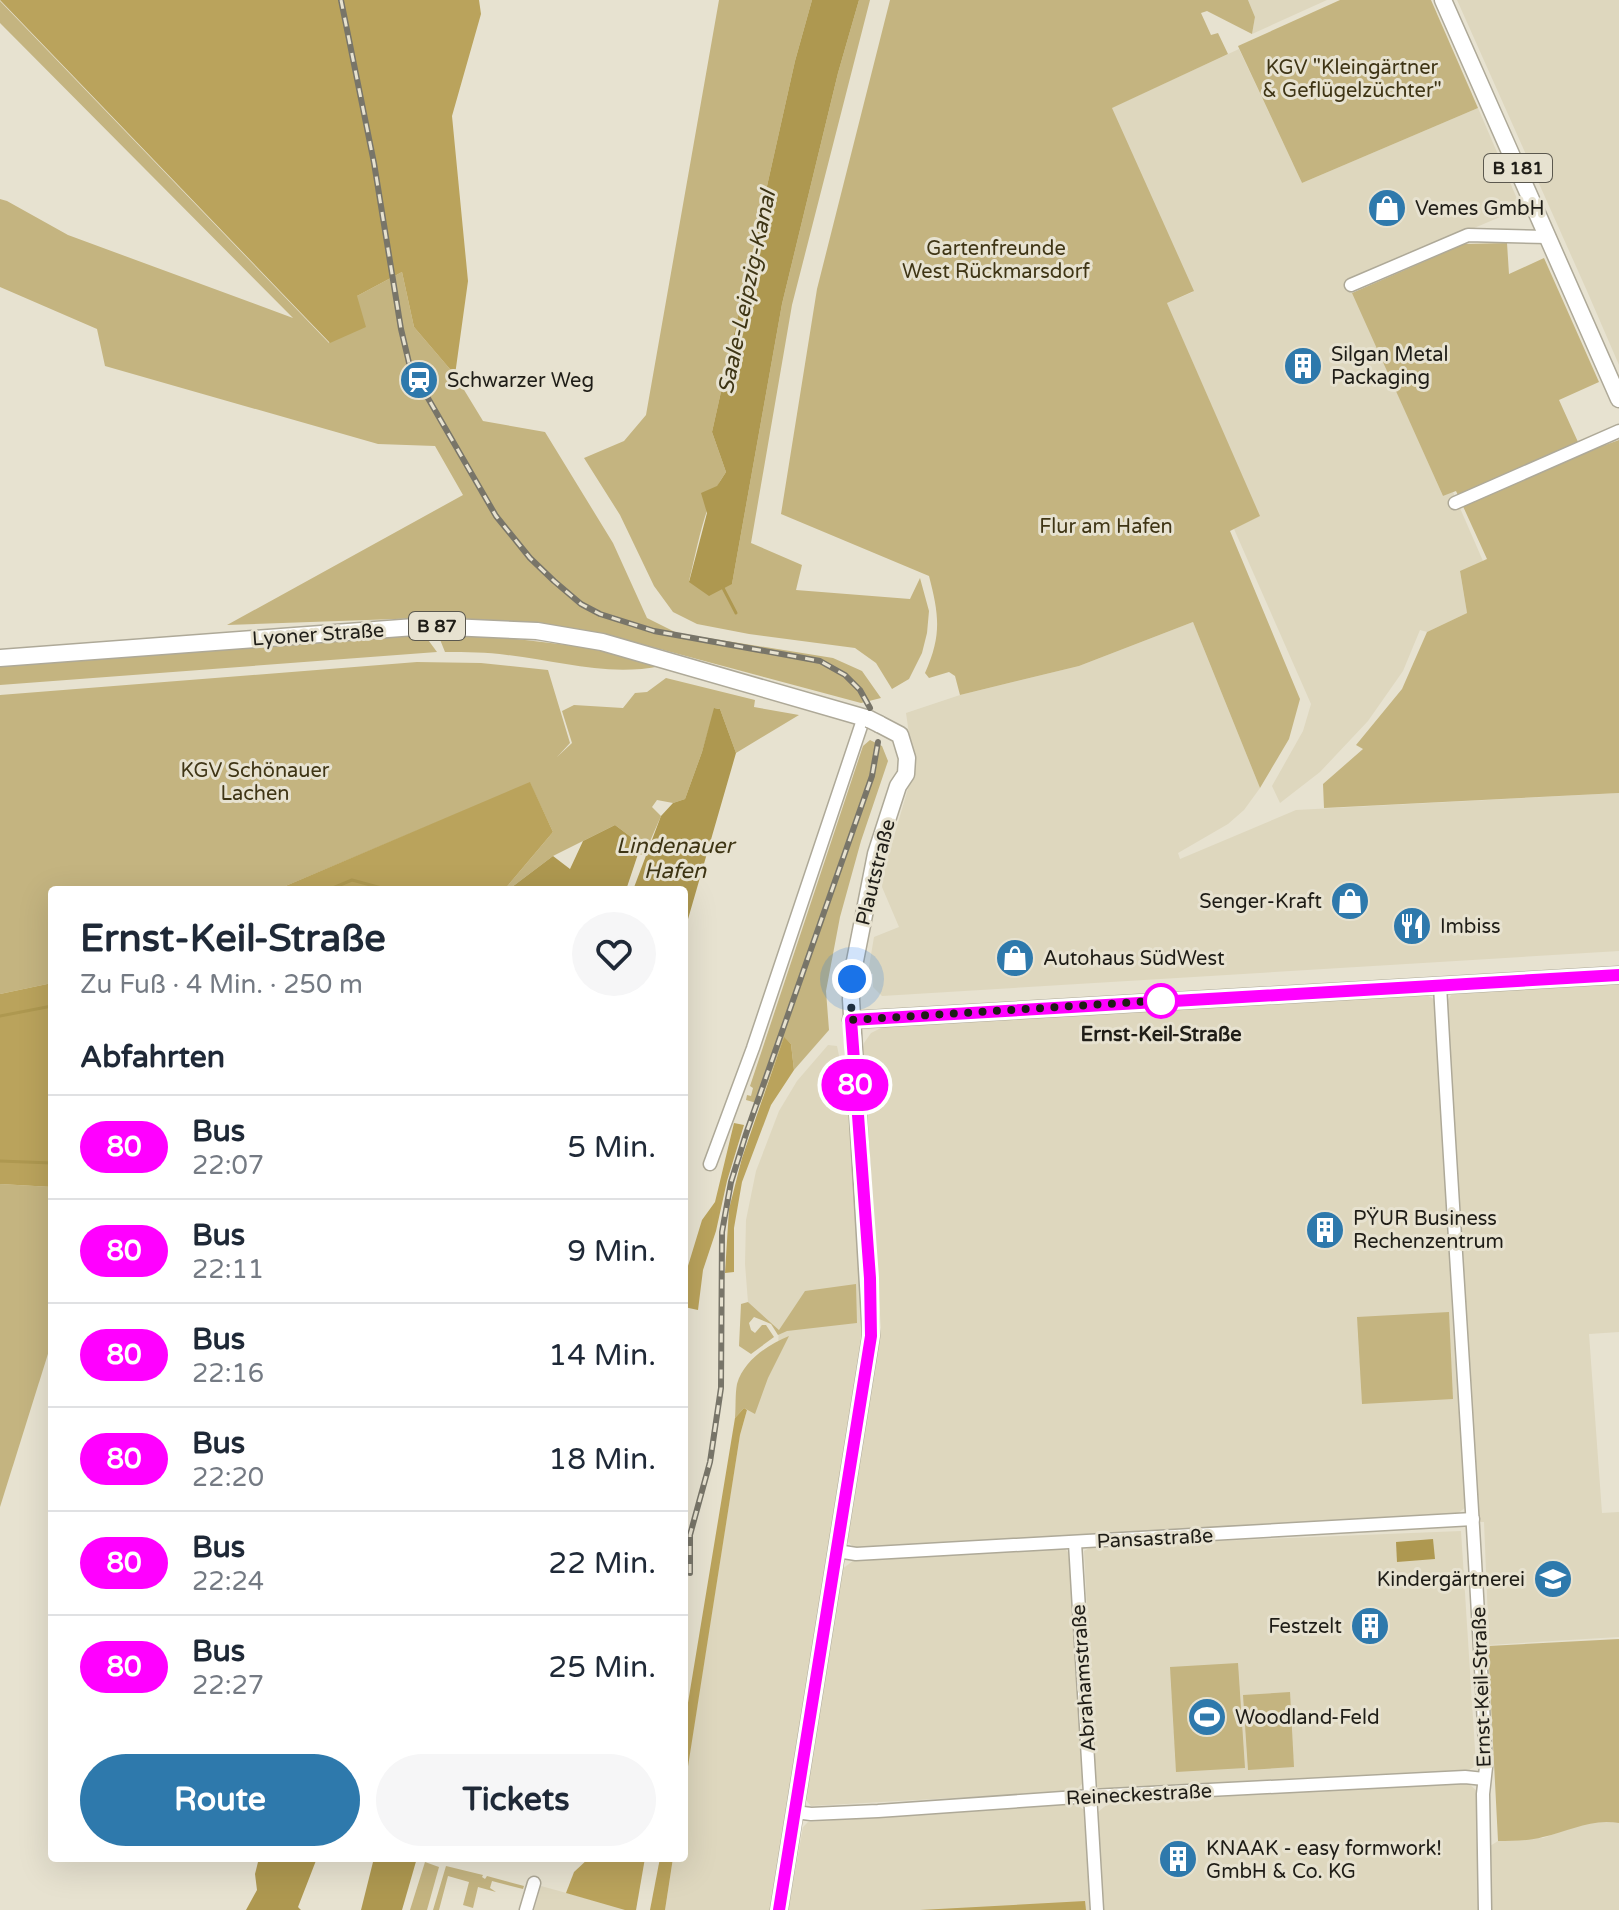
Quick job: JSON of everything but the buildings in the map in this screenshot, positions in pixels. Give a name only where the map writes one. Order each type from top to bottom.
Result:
[{"type":"main road","name":"B 181","points":[[1443,0],[1619,399]]},
{"type":"main road","name":"Lyoner Straße","points":[[0,658],[428,626],[537,631],[602,642],[874,721]]},
{"type":"main road","name":"Plautstraße","points":[[779,1910],[871,1336],[851,1020],[852,979],[876,854],[898,786],[906,774],[905,747],[900,735],[874,721]]},
{"type":"main road","points":[[851,1020],[1619,975]]},
{"type":"street","points":[[1351,285],[1468,235],[1548,237]]},
{"type":"street","points":[[1455,503],[1619,431]]},
{"type":"street","points":[[710,1164],[874,721]]},
{"type":"street","name":"Ernst-Keil-Straße","points":[[1440,985],[1486,1767],[1485,1910]]},
{"type":"street","name":"Pansastraße","points":[[837,1551],[856,1554],[1075,1543],[1473,1519]]},
{"type":"street","name":"Abrahamstraße","points":[[1075,1543],[1097,1910]]},
{"type":"street","name":"Reineckestraße","points":[[795,1812],[878,1811],[1091,1796],[1465,1777],[1484,1779]]},
{"type":"street","points":[[526,1910],[534,1883]]},
{"type":"shaded area","points":[[0,0],[479,0],[481,14],[452,116],[468,281],[455,375],[414,327],[402,272],[357,296],[366,327],[330,343]]},
{"type":"shaded area","points":[[1248,0],[1327,0],[1252,34],[1255,17]]},
{"type":"shaded area","points":[[1457,0],[1619,0],[1619,365],[1587,291]]},
{"type":"shaded area","points":[[1239,49],[1302,183],[1478,108],[1521,208],[1348,282],[1443,496],[1453,492],[1483,561],[1460,572],[1467,613],[1427,632],[1420,630],[1403,671],[1368,721],[1320,772],[1280,803],[1272,786],[1303,731],[1311,704],[1234,529],[1259,516],[1167,303],[1193,292],[1111,108]]},
{"type":"shaded area","points":[[1193,622],[1260,788],[1244,810],[1228,824],[1178,853],[1180,859],[1296,810],[1619,793],[1619,951],[882,996],[873,987],[873,974],[868,973],[874,937],[899,927],[882,887],[883,874],[914,768],[906,713],[960,695],[1079,666]]},
{"type":"shaded area","points":[[530,782],[553,832],[507,886],[285,886]]},
{"type":"shaded area","points":[[48,984],[48,1187],[0,1184],[0,994]]},
{"type":"shaded area","points":[[1619,984],[1619,1332],[1589,1334],[1602,1513],[1619,1512],[1619,1637],[1489,1645],[1484,1522],[1480,1522],[1474,1492],[1446,1003],[1451,995],[1463,992]]},
{"type":"shaded area","points":[[1426,995],[1434,999],[1437,1008],[1466,1507],[1457,1514],[855,1549],[845,1538],[881,1329],[862,1056],[864,1043],[871,1033],[883,1027]]},
{"type":"shaded area","points":[[784,1037],[791,1044],[794,1070],[771,1105],[742,1182],[734,1228],[734,1272],[725,1273],[729,1209],[742,1158]]},
{"type":"shaded area","points":[[828,1045],[837,1046],[852,1119],[863,1341],[771,1910],[665,1910],[672,1862],[688,1862],[688,1764],[740,1435],[751,1396],[778,1344],[779,1330],[748,1302],[746,1220],[756,1171],[779,1111],[797,1081]]},
{"type":"shaded area","points":[[734,1123],[744,1125],[703,1270],[698,1310],[688,1308],[688,1266],[702,1220],[715,1202]]},
{"type":"shaded area","points":[[744,1408],[747,1410],[740,1435],[688,1766],[688,1703],[735,1418]]},
{"type":"shaded area","points":[[1461,1531],[1476,1765],[1468,1771],[1102,1791],[1096,1785],[1084,1551],[1093,1546]]},
{"type":"shaded area","points":[[1064,1548],[1070,1554],[1084,1782],[1075,1791],[811,1806],[805,1799],[841,1570],[854,1560]]},
{"type":"shaded area","points":[[1467,1782],[1478,1792],[1479,1910],[1103,1910],[1098,1812],[1109,1803]]},
{"type":"shaded area","points":[[1076,1804],[1084,1810],[1090,1910],[788,1910],[803,1827],[808,1822]]},
{"type":"shaded area","points":[[1585,1823],[1619,1823],[1619,1910],[1491,1910],[1490,1846],[1498,1841],[1543,1838]]},
{"type":"shaded area","points":[[585,1862],[644,1862],[636,1910],[625,1910],[566,1893],[574,1872]]},
{"type":"shaded area","points":[[659,1862],[672,1862],[665,1910],[650,1910]]},
{"type":"shaded area","points":[[541,1886],[625,1909],[625,1910],[534,1910]]},
{"type":"shaded area","points":[[1085,1901],[1086,1910],[920,1910]]},
{"type":"green space","points":[[719,0],[812,0],[795,61],[712,432],[726,472],[707,511],[689,581],[732,584],[782,304],[838,73],[859,0],[870,0],[792,305],[751,543],[802,565],[796,590],[910,599],[920,578],[929,611],[922,653],[909,679],[892,689],[876,663],[855,648],[697,624],[673,612],[654,586],[620,515],[584,458],[624,441],[646,415]]},
{"type":"green space","name":"Gartenfreunde West Rückmarsdorf","points":[[890,0],[1248,0],[1255,17],[1252,34],[1207,11],[1201,13],[1211,35],[1218,33],[1228,54],[1112,108],[1194,291],[1167,303],[1260,516],[1230,531],[1300,699],[1289,739],[1260,788],[1193,622],[1079,666],[960,695],[955,676],[949,672],[929,678],[925,673],[934,647],[937,625],[929,576],[781,514],[817,289]]},
{"type":"green space","name":"KGV \"Kleingärtner & Geflügelzüchter\"","points":[[1340,0],[1431,0],[1478,108],[1302,183],[1238,46]]},
{"type":"green space","points":[[0,1],[329,343],[357,296],[402,272],[414,327],[455,375],[483,421],[545,432],[613,543],[647,618],[677,633],[833,658],[862,671],[881,698],[861,703],[615,637],[452,617],[227,625],[463,495],[435,446],[378,444],[105,366],[97,329],[0,287],[0,199],[68,235],[293,318],[0,23]]},
{"type":"green space","points":[[1507,243],[1509,274],[1544,258],[1599,382],[1559,400],[1583,453],[1619,440],[1619,793],[1324,808],[1323,784],[1363,749],[1356,745],[1402,689],[1427,632],[1467,613],[1460,571],[1487,559],[1456,491],[1443,496],[1352,293],[1464,244]]},
{"type":"green space","points":[[423,633],[437,652],[0,685],[0,664]]},
{"type":"green space","points":[[474,634],[593,648],[661,666],[603,669],[499,654],[445,652],[439,637]]},
{"type":"green space","name":"KGV Schönauer Lachen","points":[[417,662],[481,663],[548,670],[570,743],[557,757],[572,743],[562,711],[574,705],[623,708],[635,693],[647,692],[666,678],[755,700],[754,707],[799,715],[736,753],[720,709],[715,708],[685,799],[673,803],[657,800],[652,807],[661,816],[644,855],[638,854],[631,837],[615,825],[553,856],[513,886],[507,886],[553,832],[530,783],[285,886],[48,886],[48,984],[0,994],[0,695]]},
{"type":"green space","points":[[870,740],[882,746],[888,761],[840,917],[826,991],[829,1030],[794,1070],[791,1044],[784,1038],[760,1104],[746,1100],[747,1095],[751,1096],[753,1088],[750,1086],[863,746]]},
{"type":"green space","points":[[0,1184],[48,1187],[48,1354],[0,1507]]},
{"type":"green space","points":[[856,1284],[857,1323],[787,1331],[778,1335],[771,1324],[754,1317],[749,1323],[751,1330],[755,1333],[766,1325],[774,1337],[751,1354],[739,1346],[741,1304],[748,1302],[779,1330],[805,1291]]},
{"type":"green space","points":[[1449,1312],[1453,1399],[1362,1404],[1357,1317]]},
{"type":"green space","points":[[789,1336],[768,1378],[755,1414],[744,1408],[735,1418],[740,1375],[765,1349]]},
{"type":"green space","points":[[1619,1639],[1619,1823],[1599,1822],[1538,1838],[1498,1841],[1488,1646]]},
{"type":"green space","name":"Woodland-Feld","points":[[1238,1663],[1245,1768],[1176,1772],[1170,1667]]},
{"type":"green space","points":[[1290,1692],[1294,1767],[1248,1770],[1243,1695]]},
{"type":"green space","points":[[425,1862],[439,1867],[427,1910],[410,1910]]},
{"type":"green space","points":[[446,1866],[483,1875],[485,1879],[487,1876],[524,1886],[523,1889],[492,1881],[490,1888],[496,1892],[478,1887],[473,1908],[463,1905],[469,1882],[448,1876],[439,1910],[433,1910]]},
{"type":"water","name":"Saale-Leipzig-Kanal","points":[[812,0],[859,0],[838,73],[782,304],[732,584],[709,596],[689,582],[707,513],[701,493],[717,486],[726,472],[712,432],[795,61]]},
{"type":"water","name":"Lindenauer Hafen","points":[[714,708],[720,709],[736,753],[688,919],[688,886],[635,886],[661,816],[673,803],[685,799]]},
{"type":"water","name":"Lindenauer Hafen","points":[[615,825],[631,837],[638,854],[627,886],[513,886],[553,856],[570,869],[583,841]]},
{"type":"water","points":[[1433,1539],[1435,1559],[1397,1562],[1396,1542]]},
{"type":"water","points":[[258,1862],[315,1862],[298,1907],[301,1910],[246,1910],[257,1890],[255,1874]]},
{"type":"water","points":[[373,1862],[416,1862],[402,1910],[361,1910]]},
{"type":"waterway","points":[[722,586],[736,613]]},
{"type":"waterway","points":[[338,886],[352,880],[374,886]]},
{"type":"waterway","points":[[0,1016],[48,1007]]},
{"type":"waterway","points":[[0,1161],[48,1163]]},
{"type":"railway","points":[[341,0],[410,367],[496,516],[530,558],[554,581],[581,604],[600,614],[654,631],[820,661],[845,675],[860,690],[870,708]]},
{"type":"railway","points":[[690,1573],[690,1535],[710,1462],[721,1388],[722,1232],[731,1182],[872,776],[878,742]]},
{"type":"bus line","name":"80","points":[[779,1910],[871,1336],[870,1278],[851,1020],[1619,975]]},
{"type":"place","name":"Vemes GmbH","points":[[1387,208]]},
{"type":"place","name":"Silgan Metal Packaging","points":[[1303,366]]},
{"type":"place","name":"Schwarzer Weg","points":[[419,380]]},
{"type":"place","name":"Senger-Kraft","points":[[1350,901]]},
{"type":"place","name":"Imbiss","points":[[1412,926]]},
{"type":"place","name":"Autohaus SüdWest","points":[[1015,958]]},
{"type":"place","name":"Ernst-Keil-Straße","points":[[1161,1001]]},
{"type":"place","name":"PŸUR Business Rechenzentrum","points":[[1325,1230]]},
{"type":"place","name":"Kindergärtnerei","points":[[1553,1579]]},
{"type":"place","name":"Festzelt","points":[[1370,1626]]},
{"type":"place","name":"Woodland-Feld","points":[[1207,1717]]},
{"type":"place","name":"KNAAK - easy formwork! GmbH & Co. KG","points":[[1178,1859]]},
{"type":"route","points":[[852,979],[851,1020],[1170,1000],[1161,1001]]},
{"type":"park label","name":"Flur am Hafen","points":[[1106,526]]}]
